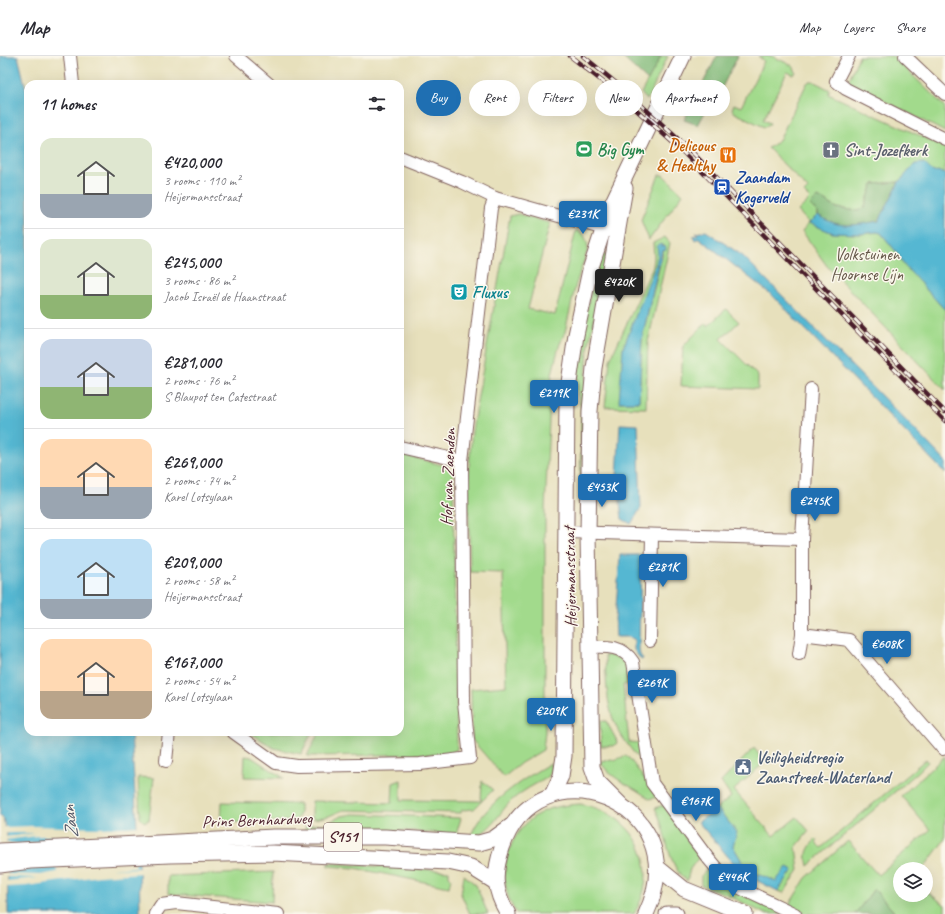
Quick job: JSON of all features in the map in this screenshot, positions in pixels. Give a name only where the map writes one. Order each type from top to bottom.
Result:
[{"type":"main road","name":"Heijermansstraat","points":[[552,795],[561,776],[564,756],[567,396],[584,299],[590,270],[610,206],[628,172],[683,56]]},
{"type":"main road","name":"Heijermansstraat","points":[[621,805],[597,781],[592,767],[588,534],[590,411],[598,345],[628,172]]},
{"type":"main road","name":"S151","points":[[495,882],[500,855],[511,826],[530,806],[552,795],[572,792],[589,793],[606,797],[621,805],[641,823],[649,836],[655,851],[657,867],[656,891],[646,914]]},
{"type":"main road","name":"Prins Bernhardweg","points":[[0,865],[169,849],[274,837],[369,837],[479,843],[493,840],[511,826]]},
{"type":"main road","name":"Prins Bernhardweg","points":[[0,851],[169,849],[448,862],[471,867],[495,882]]},
{"type":"main road","points":[[657,867],[684,889],[745,914]]},
{"type":"main road","points":[[495,882],[508,914]]},
{"type":"main road","points":[[667,914],[676,914]]},
{"type":"street","points":[[70,56],[73,80]]},
{"type":"street","points":[[236,56],[264,80]]},
{"type":"street","points":[[849,56],[836,81],[846,89],[945,139]]},
{"type":"street","points":[[905,56],[945,94]]},
{"type":"street","points":[[404,159],[462,182],[495,198],[618,233]]},
{"type":"street","name":"Hof van Zaenden","points":[[239,736],[276,763],[298,766],[420,764],[470,758],[464,702],[462,461],[491,208],[495,198]]},
{"type":"street","points":[[799,654],[802,634],[802,539],[811,389]]},
{"type":"street","points":[[404,448],[462,461]]},
{"type":"street","points":[[566,532],[588,534],[802,539]]},
{"type":"street","points":[[650,641],[652,535]]},
{"type":"street","points":[[802,634],[849,640],[943,750]]},
{"type":"street","points":[[590,647],[603,646],[614,648],[627,653],[633,662],[652,783],[707,858],[723,876],[734,884],[795,914]]},
{"type":"street","points":[[166,761],[169,736]]},
{"type":"street","points":[[158,910],[176,903],[278,913]]},
{"type":"green space","points":[[621,56],[661,56],[648,81]]},
{"type":"green space","points":[[661,56],[668,56],[657,80],[651,80],[651,92],[647,100],[643,95],[643,89]]},
{"type":"green space","points":[[717,56],[738,56],[726,80],[705,80]]},
{"type":"green space","points":[[758,56],[772,56],[793,66],[796,72],[794,75],[787,72],[763,120],[770,123],[768,126],[764,127],[735,113],[732,109],[734,104],[741,107],[764,61]]},
{"type":"green space","points":[[859,56],[893,56],[945,107],[945,132],[848,82]]},
{"type":"green space","name":"Volkstuinen Hoornse Lijn","points":[[813,81],[830,90],[828,94],[945,147],[945,174],[939,171],[933,172],[924,163],[915,164],[899,182],[873,184],[865,206],[858,211],[837,208],[818,197],[818,215],[810,223],[833,233],[881,233],[898,254],[903,264],[945,310],[945,390],[827,266],[802,231],[809,223],[798,211],[810,199],[804,193],[808,189],[768,148],[779,140],[807,83]]},
{"type":"green space","points":[[686,116],[703,116],[698,125],[684,120]]},
{"type":"green space","points":[[659,175],[663,175],[683,194],[649,240],[641,220]]},
{"type":"green space","points":[[899,182],[879,221],[855,225],[841,225],[826,220],[818,215],[818,213],[810,205],[818,197],[837,208],[858,211],[865,206],[873,184]]},
{"type":"green space","points":[[518,214],[550,223],[528,309],[555,315],[576,230],[584,235],[588,249],[576,284],[565,332],[559,346],[552,374],[545,511],[545,732],[543,750],[521,763],[504,777],[472,740],[471,689],[506,686],[503,573],[470,572],[468,480],[472,430],[510,216]]},
{"type":"green space","points":[[665,237],[670,243],[648,342],[646,408],[605,407],[610,360],[653,266],[653,243]],"holes":[[[661,244],[663,252],[642,338],[639,402],[620,402],[623,348],[656,264]]]},
{"type":"green space","points":[[599,253],[607,255],[588,349],[582,434],[582,516],[580,517],[581,409],[577,390],[579,346]]},
{"type":"green space","points":[[726,309],[739,322],[721,339],[758,376],[758,389],[681,386],[683,346],[706,323],[708,326]]},
{"type":"green space","points":[[404,455],[446,466],[451,470],[453,476],[457,749],[451,754],[307,756],[317,736],[404,736]]},
{"type":"green space","points":[[605,655],[622,660],[626,666],[632,684],[623,685],[629,742],[642,743],[644,766],[622,736],[612,716],[607,694]]},
{"type":"green space","points":[[600,721],[606,721],[616,739],[617,743],[614,746],[601,746]]},
{"type":"green space","points":[[255,736],[310,736],[301,754],[274,748]]},
{"type":"green space","points":[[754,748],[765,762],[734,790],[773,836],[797,817],[809,831],[796,847],[799,870],[784,893],[778,891],[793,870],[787,868],[776,881],[747,870],[733,846],[717,808],[731,797],[721,782]]},
{"type":"green space","points":[[245,756],[251,757],[284,778],[244,777]]},
{"type":"green space","points":[[626,756],[658,797],[649,799],[616,778],[604,768],[600,761],[614,760]]},
{"type":"green space","points":[[945,756],[945,839],[928,862],[893,862],[930,830],[901,796]]},
{"type":"green space","points":[[926,759],[928,762],[917,773],[808,866],[808,851],[816,839],[818,841],[816,843],[821,848]]},
{"type":"green space","points":[[551,763],[550,774],[547,778],[533,785],[512,800],[484,832],[471,836],[476,825],[494,804],[516,785]]},
{"type":"green space","points":[[138,777],[154,778],[149,820],[144,822],[140,818]]},
{"type":"green space","points":[[401,780],[401,800],[481,801],[482,781],[493,790],[474,809],[462,810],[461,813],[343,810],[329,816],[314,819],[312,818],[312,801],[392,803],[393,783]]},
{"type":"green space","points":[[222,802],[300,804],[300,811],[298,818],[294,821],[221,823]]},
{"type":"green space","points":[[580,804],[599,809],[615,818],[629,830],[638,844],[644,860],[646,877],[643,896],[634,914],[517,914],[510,901],[506,886],[505,871],[507,856],[512,843],[520,830],[531,819],[544,811],[566,805]]},
{"type":"green space","points":[[664,805],[699,857],[690,869],[687,881],[680,874],[671,857],[655,808]]},
{"type":"green space","points":[[353,814],[461,818],[456,835],[414,831],[305,830],[306,825],[324,824],[342,816]]},
{"type":"green space","points":[[848,841],[878,875],[893,862],[893,902],[933,902],[933,896],[945,905],[945,914],[896,914],[874,889],[855,914],[807,914],[789,905],[806,878]]},
{"type":"green space","points":[[328,863],[449,871],[449,876],[451,878],[449,887],[354,868],[328,866]]},
{"type":"green space","points":[[709,867],[782,914],[765,914],[726,894],[701,885],[701,876]]},
{"type":"green space","points":[[273,872],[272,902],[168,894],[168,876]]},
{"type":"green space","points":[[464,875],[476,885],[488,914],[470,914],[461,894]]},
{"type":"green space","points":[[874,889],[896,914],[855,914]]},
{"type":"water","name":"Zaan","points":[[0,56],[18,56],[24,81],[24,736],[131,736],[139,858],[140,914],[8,914],[7,837],[3,818],[0,816]]},
{"type":"water","points":[[924,163],[933,172],[939,171],[945,174],[945,310],[903,264],[898,254],[881,233],[833,233],[809,223],[818,215],[826,220],[841,225],[855,225],[879,221],[899,182],[915,164]]},
{"type":"water","points":[[706,231],[743,256],[927,442],[945,461],[945,473],[773,296],[699,238],[695,240],[693,236],[698,235],[696,233]]},
{"type":"water","points":[[661,244],[663,246],[661,247],[665,246],[666,250],[662,251],[642,338],[639,402],[619,402],[623,348],[656,264],[658,254],[657,246]]},
{"type":"water","points":[[620,424],[638,425],[641,508],[631,524],[622,519],[617,477]]},
{"type":"water","points":[[620,555],[641,555],[639,649],[640,655],[643,659],[641,660],[634,650],[634,639],[628,637],[616,637],[615,620]]},
{"type":"water","points":[[717,808],[737,832],[733,846],[747,870],[776,881],[787,867],[793,870],[778,891],[743,874],[698,822]]},
{"type":"pier","points":[[32,826],[100,828],[139,826],[140,832],[117,833],[140,834],[141,857],[135,863],[136,867],[111,869],[141,868],[141,873],[99,876],[26,886],[6,887],[5,881],[38,878],[6,877],[6,874],[40,875],[57,872],[56,867],[19,869],[5,872],[5,842],[19,844],[55,842],[55,836],[37,836],[5,840],[5,837],[36,833],[4,833],[3,827]]},
{"type":"railway","points":[[570,56],[621,96],[680,149],[945,421]]},
{"type":"railway","points":[[583,56],[627,92],[693,153],[945,412]]},
{"type":"place","name":"Big Gym","points":[[584,149]]},
{"type":"place","name":"Sint-Jozefkerk","points":[[831,150]]},
{"type":"place","name":"Delicous & Healthy","points":[[728,155]]},
{"type":"place","name":"Zaandam Kogerveld","points":[[722,187]]},
{"type":"place","name":"Fluxus","points":[[459,292]]},
{"type":"place","name":"Veiligheidsregio Zaanstreek-Waterland","points":[[743,767]]}]
